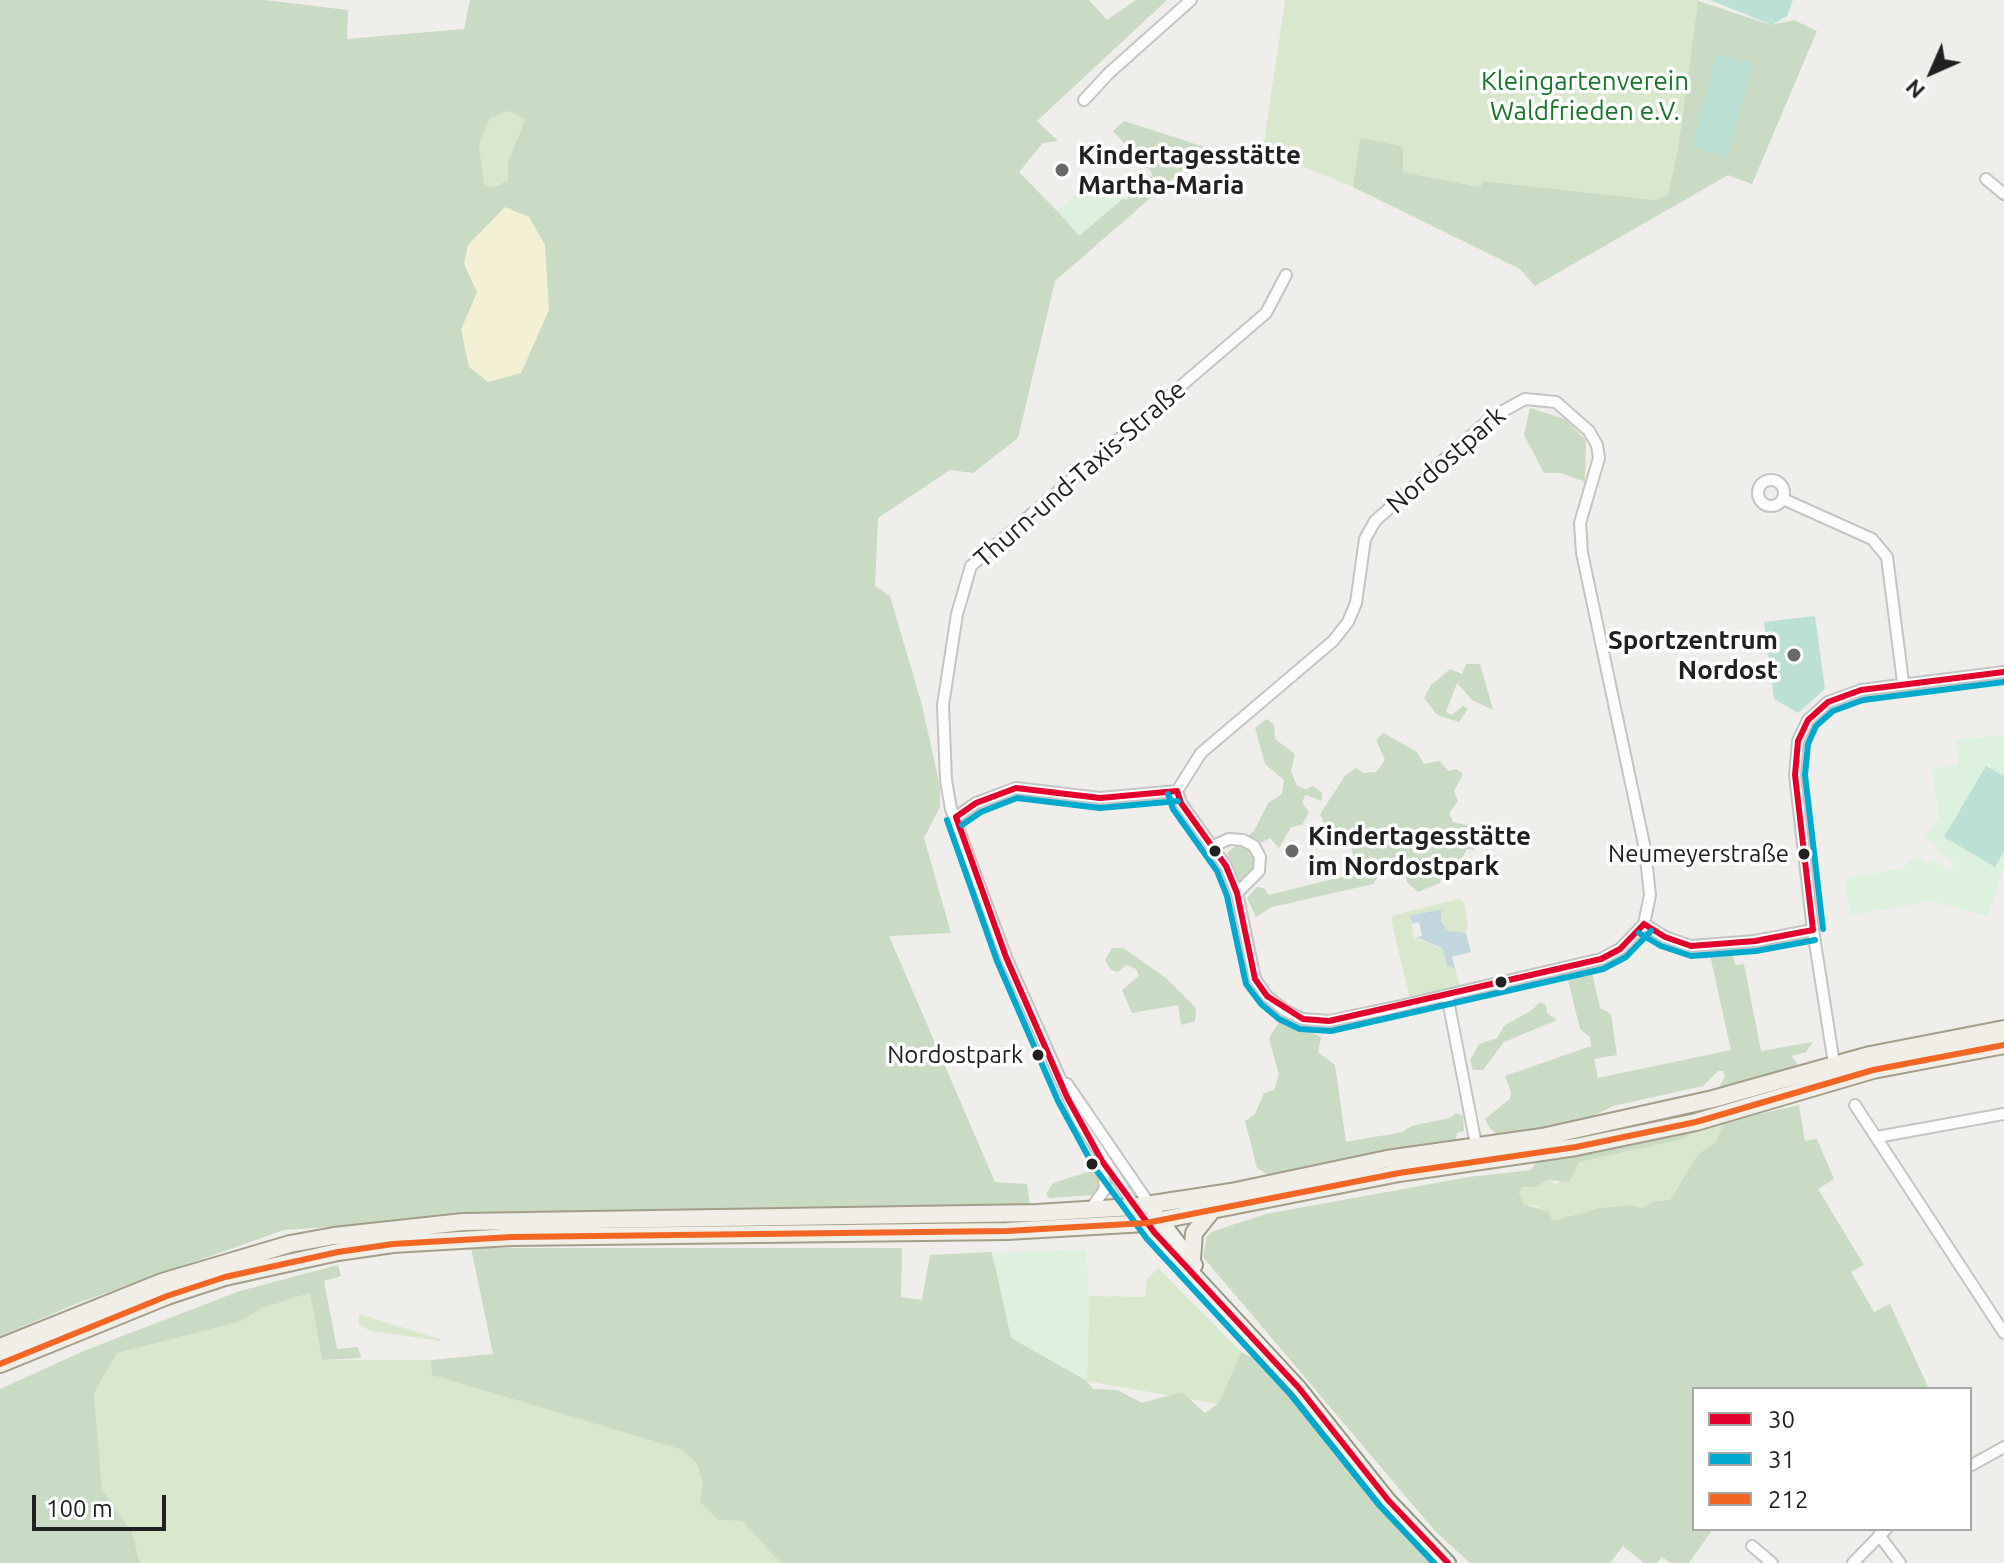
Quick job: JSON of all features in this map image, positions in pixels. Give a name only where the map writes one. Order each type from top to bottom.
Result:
[{"type":"main road","points":[[0,1364],[167,1296],[225,1277],[308,1257],[393,1244],[512,1237],[1040,1231],[1153,1222],[1399,1173],[1836,1072],[2004,1029]]},
{"type":"main road","points":[[1836,1072],[2004,1045]]},
{"type":"main road","points":[[0,1347],[223,1262],[290,1244],[393,1228],[463,1222],[1088,1211],[1142,1206],[1387,1159],[1478,1155]]},
{"type":"main road","points":[[1142,1206],[1209,1289],[1299,1388],[1394,1507],[1448,1563]]},
{"type":"main road","points":[[1192,1259],[1194,1233],[1210,1213]]},
{"type":"main road","points":[[1153,1222],[1192,1259],[1209,1289]]},
{"type":"street","points":[[1084,100],[1109,73],[1191,0]]},
{"type":"street","points":[[1986,179],[2004,194]]},
{"type":"street","name":"Thurn-und-Taxis-Straße","points":[[1142,1206],[1102,1161],[1073,1109],[1006,957],[956,817],[946,780],[943,705],[957,614],[971,566],[1266,313],[1286,275]]},
{"type":"street","name":"Nordostpark","points":[[1177,791],[1201,753],[1333,641],[1348,622],[1356,603],[1365,539],[1375,521],[1492,417],[1525,399],[1545,399],[1573,415],[1597,445],[1599,458],[1580,523],[1582,553],[1645,849],[1650,895],[1644,924]]},
{"type":"street","points":[[1783,499],[1872,539],[1887,557],[1903,682]]},
{"type":"street","points":[[1836,1072],[1813,930],[1795,775],[1798,741],[1808,720],[1828,702],[1861,690],[1903,682],[2004,672]]},
{"type":"street","points":[[956,817],[976,803],[1016,788],[1100,798],[1177,791],[1181,803],[1213,846],[1237,893],[1255,979],[1267,996],[1284,1010],[1303,1019],[1329,1021],[1601,959],[1620,949],[1644,924],[1665,937],[1691,946],[1755,941],[1813,930]]},
{"type":"street","points":[[1213,846],[1229,839],[1243,840],[1254,846],[1260,857],[1259,871],[1237,893]]},
{"type":"street","points":[[1447,995],[1478,1155]]},
{"type":"street","name":"Thurn-und-Taxis-Straße","points":[[1059,1072],[1142,1206]]},
{"type":"street","points":[[1855,1105],[2004,1333]]},
{"type":"street","points":[[1877,1137],[2004,1114]]},
{"type":"street","points":[[1088,1211],[1105,1189],[1102,1161]]},
{"type":"street","points":[[1972,1465],[2004,1447]]},
{"type":"street","points":[[1853,1563],[1882,1532],[1900,1563]]},
{"type":"street","points":[[1752,1546],[1772,1563]]},
{"type":"green space","points":[[0,0],[264,0],[348,10],[347,39],[464,29],[470,0],[1089,0],[1107,20],[1136,0],[1167,0],[1037,121],[1058,141],[1043,143],[1019,172],[1058,212],[1096,176],[1126,200],[1153,174],[1113,131],[1124,121],[1208,148],[1055,281],[1018,438],[973,473],[950,470],[878,518],[875,586],[890,596],[922,705],[940,787],[940,807],[924,838],[951,933],[889,936],[995,1182],[1027,1184],[1030,1207],[464,1218],[284,1230],[78,1303],[0,1336]],"holes":[[[509,111],[525,120],[508,162],[508,180],[493,188],[484,184],[479,144],[490,118]]]},
{"type":"green space","name":"Kleingartenverein Waldfrieden e.V.","points":[[1285,0],[1698,0],[1678,149],[1668,194],[1654,200],[1483,181],[1480,187],[1402,172],[1403,146],[1360,139],[1353,187],[1263,150]]},
{"type":"green space","points":[[1710,0],[1793,0],[1787,16],[1772,25]]},
{"type":"green space","points":[[1698,1],[1771,25],[1794,20],[1817,31],[1752,184],[1728,175],[1535,286],[1520,269],[1353,187],[1360,138],[1403,146],[1403,172],[1480,187],[1483,181],[1655,200],[1668,194],[1678,149]]},
{"type":"green space","points":[[1716,54],[1753,63],[1728,157],[1692,147]]},
{"type":"green space","points":[[509,111],[525,120],[508,162],[508,180],[493,188],[484,184],[479,144],[490,118]]},
{"type":"green space","points":[[1096,176],[1124,198],[1079,236],[1058,212]]},
{"type":"green space","points":[[1530,408],[1565,419],[1586,440],[1585,482],[1561,473],[1544,473],[1524,435]]},
{"type":"green space","name":"Sportzentrum Nordost","points":[[1815,616],[1825,689],[1798,713],[1774,699],[1764,622]]},
{"type":"green space","points":[[1466,664],[1480,664],[1493,710],[1472,700],[1457,683],[1446,712],[1452,715],[1463,706],[1468,709],[1459,722],[1437,715],[1424,698],[1431,685],[1450,669],[1462,674]]},
{"type":"green space","points":[[1267,719],[1274,725],[1275,739],[1295,754],[1291,771],[1297,786],[1306,789],[1313,786],[1322,793],[1322,801],[1305,795],[1302,803],[1309,812],[1302,825],[1291,827],[1279,848],[1270,838],[1259,844],[1253,874],[1242,886],[1227,853],[1254,831],[1268,803],[1282,794],[1284,780],[1265,764],[1255,728]]},
{"type":"green space","points":[[1383,733],[1417,752],[1424,764],[1439,761],[1449,771],[1456,769],[1463,774],[1454,791],[1458,801],[1449,813],[1453,822],[1466,825],[1474,832],[1475,850],[1467,849],[1454,872],[1441,871],[1440,883],[1418,892],[1407,882],[1403,863],[1391,859],[1373,884],[1272,907],[1256,917],[1247,898],[1257,887],[1264,888],[1269,895],[1357,873],[1348,831],[1327,831],[1320,814],[1345,776],[1356,768],[1364,773],[1376,772],[1385,760],[1376,740]]},
{"type":"green space","points":[[2004,735],[2004,867],[1988,916],[1932,901],[1850,915],[1845,878],[1902,869],[1915,857],[1929,865],[1932,860],[1951,871],[1955,862],[1937,852],[1939,847],[1925,838],[1939,817],[1932,769],[1958,765],[1956,739]]},
{"type":"green space","points":[[1986,766],[2004,776],[2004,852],[1995,867],[1944,837]]},
{"type":"green space","points":[[1459,899],[1464,903],[1468,924],[1466,933],[1447,931],[1441,921],[1440,909],[1410,916],[1414,937],[1442,949],[1447,966],[1455,968],[1460,987],[1413,998],[1409,995],[1391,919],[1394,915]]},
{"type":"green space","points":[[1112,948],[1123,948],[1166,978],[1196,1008],[1195,1021],[1181,1025],[1178,1005],[1132,1013],[1122,990],[1139,976],[1136,969],[1126,965],[1118,972],[1111,970],[1105,960]]},
{"type":"green space","points":[[1732,951],[1735,965],[1744,964],[1761,1051],[1813,1042],[1806,1052],[1791,1056],[1799,1066],[1795,1071],[1717,1091],[1725,1077],[1723,1071],[1718,1071],[1703,1086],[1613,1106],[1583,1121],[1500,1137],[1489,1127],[1485,1119],[1510,1099],[1511,1092],[1505,1076],[1591,1046],[1590,1037],[1580,1029],[1568,980],[1592,973],[1600,1008],[1611,1014],[1617,1055],[1594,1059],[1598,1078],[1731,1050],[1710,955]]},
{"type":"green space","points":[[1540,1002],[1546,1005],[1547,1013],[1557,1020],[1504,1042],[1483,1070],[1473,1070],[1470,1060],[1479,1044],[1497,1038],[1504,1026]]},
{"type":"green space","points":[[1282,1018],[1321,1037],[1318,1052],[1335,1065],[1346,1142],[1403,1132],[1411,1126],[1450,1118],[1456,1113],[1463,1116],[1464,1131],[1457,1133],[1455,1144],[1268,1175],[1257,1168],[1245,1121],[1255,1114],[1264,1093],[1274,1090],[1279,1075],[1269,1038]]},
{"type":"green space","points":[[1799,1105],[1805,1141],[1817,1139],[1834,1179],[1818,1189],[1864,1265],[1851,1272],[1874,1312],[1890,1304],[1928,1387],[1692,1387],[1692,1531],[1712,1531],[1689,1563],[1671,1563],[1662,1557],[1657,1563],[1644,1563],[1623,1546],[1610,1563],[1470,1563],[1435,1531],[1203,1257],[1207,1236],[1214,1231],[1266,1214],[1469,1177],[1531,1170],[1536,1162],[1688,1131],[1689,1136],[1684,1139],[1579,1162],[1569,1182],[1547,1180],[1537,1187],[1522,1187],[1519,1193],[1524,1204],[1548,1212],[1553,1221],[1600,1208],[1631,1205],[1642,1208],[1655,1201],[1670,1200],[1698,1154],[1716,1142],[1724,1122]]},
{"type":"green space","points":[[1724,1122],[1716,1142],[1698,1154],[1670,1200],[1655,1201],[1642,1208],[1631,1205],[1600,1208],[1553,1221],[1537,1206],[1524,1204],[1519,1193],[1521,1187],[1537,1187],[1547,1180],[1557,1184],[1579,1162],[1683,1139],[1688,1131]]},
{"type":"green space","points":[[1091,1171],[1098,1175],[1100,1185],[1094,1195],[1050,1198],[1046,1194],[1053,1183]]},
{"type":"green space","points":[[471,1248],[902,1248],[901,1297],[922,1300],[930,1255],[991,1252],[1021,1342],[1064,1354],[1093,1389],[1117,1390],[1142,1403],[1182,1392],[1205,1413],[1219,1403],[1241,1352],[1257,1360],[1282,1385],[1390,1518],[1434,1563],[781,1563],[742,1521],[718,1520],[700,1502],[703,1484],[697,1463],[680,1449],[432,1375],[431,1360],[493,1354]]},
{"type":"green space","points":[[1086,1250],[1089,1296],[1087,1381],[1011,1338],[992,1253]]},
{"type":"green space","points":[[338,1265],[341,1276],[324,1281],[337,1349],[358,1347],[361,1358],[322,1360],[310,1293],[262,1308],[239,1322],[117,1353],[94,1393],[102,1489],[132,1532],[140,1563],[0,1563],[0,1389],[86,1350],[240,1291]]},
{"type":"green space","points":[[1158,1268],[1241,1352],[1219,1404],[1087,1381],[1089,1296],[1145,1297],[1147,1279]]},
{"type":"green space","points":[[310,1293],[322,1360],[431,1360],[433,1375],[680,1449],[697,1462],[718,1520],[742,1521],[781,1563],[140,1563],[132,1532],[102,1489],[94,1393],[117,1353],[239,1322],[262,1308]]},
{"type":"green space","points":[[359,1314],[440,1341],[370,1331],[359,1324]]},
{"type":"sand","points":[[505,207],[529,217],[545,245],[549,310],[521,373],[488,382],[469,367],[461,330],[477,292],[464,264],[468,245]]},
{"type":"water","points":[[1441,909],[1441,921],[1448,931],[1466,933],[1471,952],[1452,957],[1455,968],[1447,966],[1442,948],[1416,937],[1422,936],[1419,922],[1412,924],[1410,916]]},
{"type":"transit line","name":"30","points":[[1813,930],[1795,775],[1798,741],[1808,720],[1828,702],[1861,690],[2004,672]]},
{"type":"transit line","name":"31","points":[[1823,929],[1805,775],[1808,744],[1816,726],[1833,711],[1863,700],[2004,682]]},
{"type":"transit line","name":"30","points":[[956,817],[976,803],[1016,788],[1100,798],[1177,791]]},
{"type":"transit line","name":"30","points":[[1177,791],[1181,803],[1226,866],[1237,893],[1255,979],[1267,996],[1303,1019],[1329,1021],[1601,959],[1620,949],[1644,924]]},
{"type":"transit line","name":"31","points":[[1168,794],[1173,809],[1217,871],[1227,896],[1246,984],[1261,1004],[1279,1019],[1300,1029],[1331,1031],[1603,969],[1626,957],[1651,931]]},
{"type":"transit line","name":"31","points":[[962,825],[981,812],[1017,798],[1100,808],[1178,801]]},
{"type":"transit line","name":"30","points":[[956,817],[1006,957],[1067,1097],[1102,1161],[1154,1232],[1299,1388],[1388,1500],[1448,1563]]},
{"type":"transit line","name":"31","points":[[947,820],[997,961],[1058,1101],[1094,1167],[1147,1239],[1291,1395],[1380,1506],[1434,1563]]},
{"type":"transit line","name":"30","points":[[1644,924],[1665,937],[1691,946],[1755,941],[1813,930]]},
{"type":"transit line","name":"31","points":[[1639,933],[1661,946],[1691,956],[1756,951],[1815,940]]},
{"type":"transit line","name":"212","points":[[0,1364],[167,1296],[225,1277],[338,1252],[393,1244],[512,1237],[1007,1231],[1146,1223],[1399,1173],[1576,1147],[1696,1122],[1873,1070],[2004,1045]]},
{"type":"place","name":"Kindertagesstätte Martha-Maria","points":[[1062,170]]},
{"type":"place","name":"Sportzentrum Nordost","points":[[1794,655]]},
{"type":"place","name":"Kindertagesstätte im Nordostpark","points":[[1292,851]]},
{"type":"place","name":"Neumeyerstraße","points":[[1804,854]]},
{"type":"place","name":"Nordostpark","points":[[1038,1055]]}]
